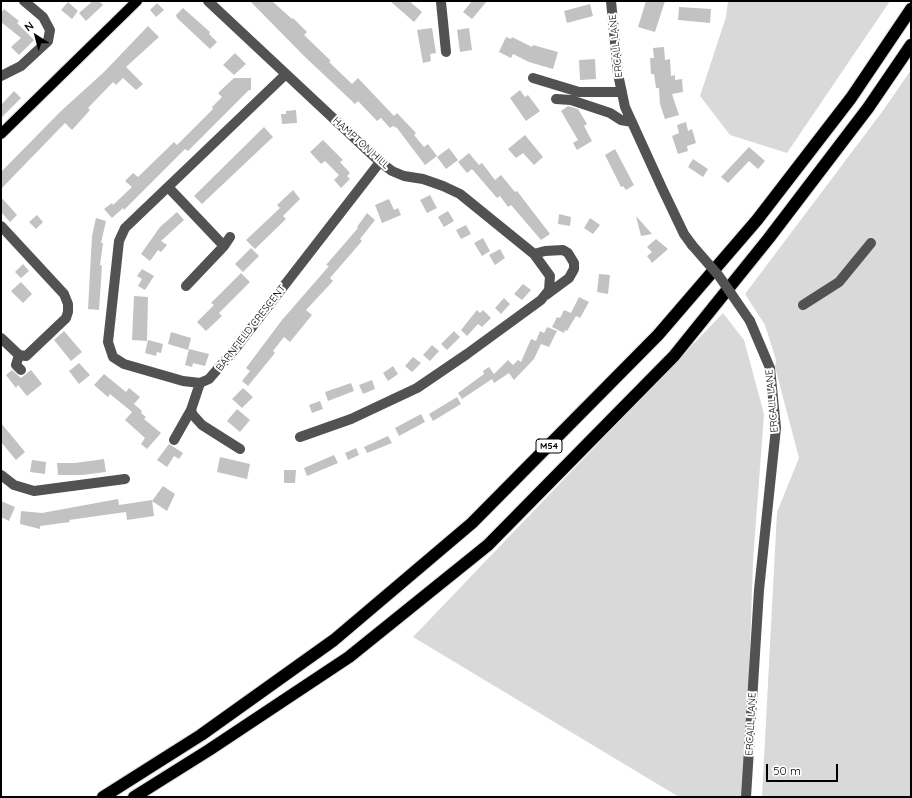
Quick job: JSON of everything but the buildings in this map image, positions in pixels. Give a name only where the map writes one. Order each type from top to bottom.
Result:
[{"type":"highway","name":"M54","points":[[103,797],[201,735],[334,640],[472,524],[658,335],[757,220],[851,98],[911,9]]},
{"type":"highway","name":"M54","points":[[134,797],[203,754],[348,657],[488,545],[674,356],[769,238],[868,108],[911,45]]},
{"type":"main road","points":[[1,134],[137,1]]},
{"type":"street","points":[[1,76],[21,66],[48,42],[50,30],[43,17],[24,1]]},
{"type":"street","name":"HAMPTON HILL","points":[[208,1],[380,162],[404,176],[437,183],[460,194],[534,254],[550,276],[549,290],[546,295]]},
{"type":"street","points":[[441,1],[446,52]]},
{"type":"street","name":"ERCALL LANE","points":[[611,1],[618,74],[625,107],[681,228],[692,245],[719,276],[750,321],[770,368],[776,428],[759,590],[746,797]]},
{"type":"street","points":[[174,440],[191,410],[200,383],[183,381],[124,364],[113,357],[108,342],[120,241],[125,228],[286,74]]},
{"type":"street","name":"ERCALL LANE","points":[[533,78],[579,92],[622,92]]},
{"type":"street","points":[[556,100],[571,100],[610,113],[621,120],[632,122]]},
{"type":"street","name":"BARNFIELD CRESCENT","points":[[200,383],[209,379],[215,374],[380,162]]},
{"type":"street","points":[[168,187],[224,246]]},
{"type":"street","points":[[1,226],[64,294],[68,304],[66,318],[26,356],[19,355],[1,338]]},
{"type":"street","points":[[186,286],[224,246],[230,237]]},
{"type":"street","points":[[803,305],[839,282],[871,242]]},
{"type":"street","points":[[300,436],[352,419],[417,388],[467,354],[569,278],[574,269],[574,262],[568,253],[563,250],[545,251],[534,254]]},
{"type":"street","points":[[19,355],[16,365],[21,370]]},
{"type":"street","points":[[191,410],[196,420],[202,425],[240,449]]},
{"type":"street","points":[[1,475],[14,486],[34,491],[125,479]]},
{"type":"shaded area","points":[[728,1],[890,1],[787,153],[730,135],[700,96],[726,17]]},
{"type":"shaded area","points":[[911,70],[911,797],[762,797],[777,512],[799,458],[775,367],[776,360],[765,325],[745,294],[882,112]]},
{"type":"shaded area","points":[[723,313],[744,340],[764,414],[753,561],[745,797],[679,797],[413,637]]}]
